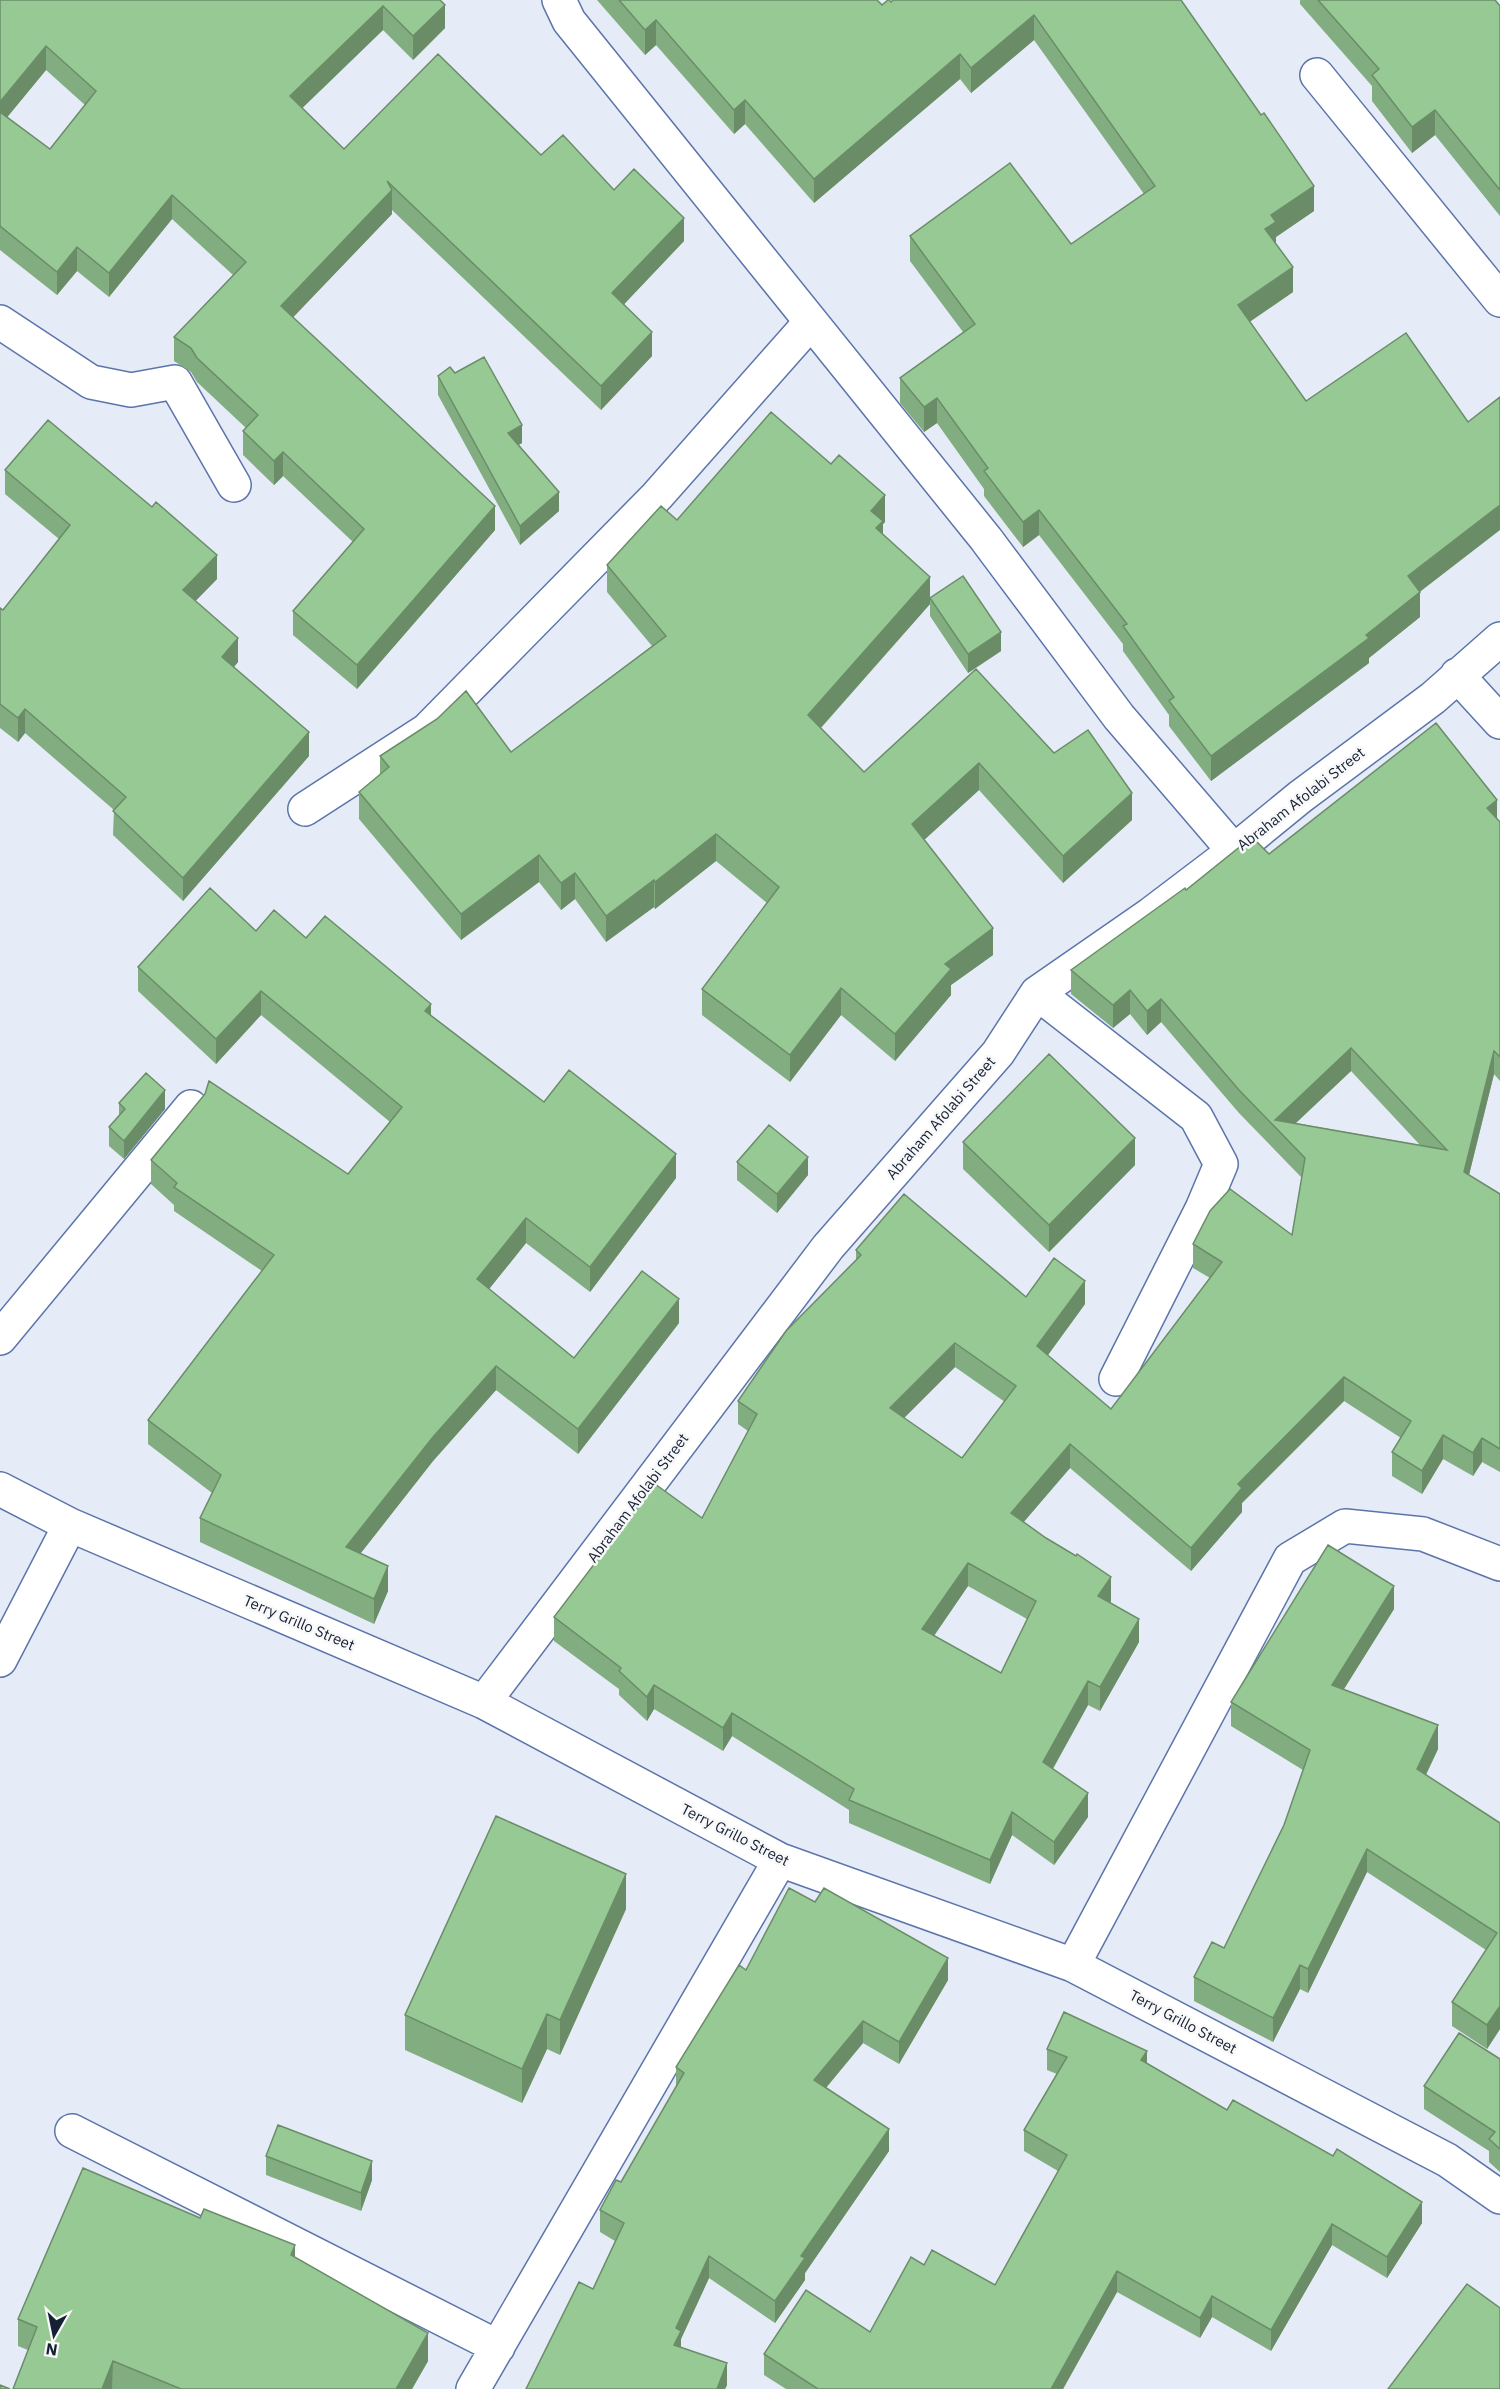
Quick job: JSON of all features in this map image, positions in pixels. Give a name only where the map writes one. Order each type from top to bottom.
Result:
[{"type":"street","points":[[559,0],[569,21],[986,539],[1119,717],[1234,851]]},
{"type":"street","points":[[1317,75],[1500,300]]},
{"type":"street","points":[[0,322],[91,382],[131,390],[175,382],[234,484]]},
{"type":"street","points":[[305,809],[427,730],[657,496],[810,323]]},
{"type":"street","name":"Abraham Afolabi Street","points":[[484,1702],[828,1247],[998,1053],[1037,993],[1151,914],[1234,851],[1300,797],[1433,698],[1500,639]]},
{"type":"street","points":[[1457,675],[1500,722]]},
{"type":"street","points":[[1037,993],[1196,1117],[1221,1164],[1202,1209],[1116,1379]]},
{"type":"street","points":[[0,1338],[191,1107]]},
{"type":"street","name":"Terry Grillo Street","points":[[0,1490],[70,1525],[484,1702],[780,1860],[1073,1965],[1447,2160],[1500,2197]]},
{"type":"street","points":[[0,1660],[70,1525]]},
{"type":"street","points":[[1073,1965],[1290,1559],[1346,1526],[1423,1534],[1500,1564]]},
{"type":"street","points":[[473,2389],[780,1860]]},
{"type":"street","points":[[72,2131],[498,2347]]},
{"type":"building","points":[[0,0],[440,0],[445,5],[413,36],[383,6],[290,96],[344,149],[438,54],[541,155],[563,135],[614,190],[634,169],[684,218],[612,293],[652,332],[601,386],[387,181],[392,190],[281,306],[495,506],[357,665],[293,611],[364,529],[283,452],[274,461],[243,431],[258,415],[197,358],[191,348],[174,337],[246,262],[172,195],[109,273],[77,247],[57,272],[0,226],[0,112],[50,149],[96,91],[46,46],[0,102]]},
{"type":"building","points":[[619,0],[877,0],[882,5],[888,0],[891,2],[893,0],[1181,0],[1261,115],[1264,113],[1314,186],[1271,215],[1276,222],[1265,229],[1293,267],[1238,305],[1306,401],[1406,333],[1468,422],[1500,397],[1500,505],[1408,576],[1420,592],[1366,635],[1369,638],[1211,756],[1169,701],[1174,697],[1123,626],[1127,624],[1039,510],[1023,522],[984,471],[988,468],[937,398],[924,407],[900,378],[975,324],[910,236],[1010,163],[1071,244],[1155,186],[1034,15],[971,68],[960,54],[814,179],[745,100],[734,110],[656,20],[645,30]]},
{"type":"building","points":[[1318,0],[1495,0],[1500,6],[1500,190],[1435,110],[1412,127],[1372,75],[1379,69]]},
{"type":"building","points":[[484,357],[522,425],[508,433],[559,492],[520,526],[438,376],[450,367],[455,373]]},
{"type":"building","points":[[771,412],[831,464],[839,455],[885,495],[871,511],[883,521],[876,528],[930,577],[808,715],[864,772],[976,669],[1054,753],[1088,730],[1132,793],[1063,856],[979,763],[912,824],[993,928],[945,964],[951,969],[895,1034],[841,988],[790,1055],[702,989],[779,887],[716,834],[655,882],[654,880],[606,916],[575,873],[561,883],[539,855],[461,914],[359,792],[389,767],[380,756],[437,719],[466,691],[511,752],[666,636],[607,565],[661,506],[677,520]]},
{"type":"building","points":[[48,420],[152,507],[156,502],[217,555],[183,590],[238,638],[222,657],[309,732],[183,878],[113,811],[126,797],[25,709],[18,718],[0,704],[0,608],[3,610],[70,525],[5,470]]},
{"type":"building","points":[[963,576],[1001,632],[968,654],[930,598]]},
{"type":"building","points":[[1436,723],[1497,800],[1487,808],[1500,822],[1500,1057],[1494,1051],[1464,1172],[1500,1194],[1500,1449],[1482,1438],[1473,1453],[1443,1435],[1422,1471],[1392,1452],[1411,1421],[1344,1377],[1238,1484],[1242,1488],[1191,1548],[1070,1444],[1011,1513],[1046,1538],[1076,1556],[1077,1554],[1111,1577],[1098,1596],[1139,1619],[1100,1687],[1088,1681],[1043,1762],[1088,1793],[1054,1842],[1012,1812],[990,1860],[849,1800],[854,1789],[732,1713],[723,1728],[654,1685],[647,1697],[619,1671],[621,1668],[554,1617],[655,1484],[702,1518],[757,1414],[738,1401],[786,1331],[861,1255],[856,1250],[904,1194],[1026,1297],[1054,1258],[1085,1281],[1037,1346],[1111,1409],[1222,1262],[1193,1244],[1210,1211],[1230,1189],[1292,1235],[1305,1158],[1239,1090],[1161,999],[1147,1011],[1130,990],[1113,1005],[1071,970],[1185,888],[1186,890],[1252,837],[1269,854]],"holes":[[[1351,1048],[1447,1150],[1275,1120]],[[955,1343],[1016,1386],[962,1458],[890,1408]],[[968,1563],[1036,1601],[1001,1673],[922,1629]]]},
{"type":"building","points":[[210,888],[256,931],[274,910],[306,938],[325,916],[431,1004],[425,1011],[544,1102],[569,1070],[676,1154],[590,1267],[526,1218],[477,1279],[574,1358],[642,1271],[679,1299],[578,1429],[496,1366],[433,1437],[346,1547],[388,1566],[374,1599],[200,1518],[221,1475],[148,1420],[274,1255],[174,1187],[177,1183],[151,1160],[205,1094],[209,1081],[348,1174],[402,1107],[261,991],[216,1039],[138,967]]},
{"type":"building","points":[[1049,1054],[1135,1138],[1049,1225],[963,1142]]},
{"type":"building","points":[[146,1073],[165,1090],[124,1141],[109,1127],[125,1109],[119,1103]]},
{"type":"building","points":[[769,1125],[808,1157],[777,1194],[737,1162]]},
{"type":"building","points":[[1328,1545],[1394,1586],[1332,1685],[1438,1725],[1417,1769],[1500,1823],[1500,2006],[1487,2025],[1452,2002],[1497,1933],[1367,1849],[1308,1969],[1300,1965],[1273,2018],[1194,1977],[1212,1942],[1224,1948],[1284,1825],[1310,1750],[1231,1702]]},
{"type":"building","points":[[496,1816],[626,1874],[560,2020],[547,2014],[522,2069],[405,2015]]},
{"type":"building","points":[[789,1888],[815,1902],[824,1888],[948,1958],[899,2042],[863,2021],[814,2080],[889,2129],[801,2256],[805,2258],[775,2301],[709,2256],[676,2328],[681,2331],[674,2345],[727,2363],[717,2389],[526,2389],[579,2282],[593,2289],[624,2223],[600,2210],[616,2180],[621,2182],[684,2073],[676,2067],[739,1965],[746,1970]]},
{"type":"building","points":[[1064,2012],[1147,2051],[1141,2060],[1227,2110],[1233,2100],[1333,2156],[1337,2149],[1422,2202],[1387,2257],[1332,2224],[1271,2330],[1212,2296],[1200,2318],[1117,2271],[1051,2389],[818,2389],[764,2354],[806,2290],[870,2332],[911,2257],[924,2265],[932,2250],[995,2285],[1067,2155],[1024,2130],[1067,2057],[1047,2049]]},
{"type":"building","points":[[1459,2033],[1500,2059],[1500,2149],[1489,2139],[1495,2132],[1424,2086]]},
{"type":"building","points":[[278,2125],[372,2161],[361,2193],[266,2156]]},
{"type":"building","points":[[83,2168],[200,2218],[204,2209],[295,2245],[291,2255],[428,2333],[396,2389],[181,2389],[113,2361],[102,2389],[13,2389],[37,2327],[18,2319]]},
{"type":"building","points":[[1467,2284],[1500,2308],[1500,2389],[1388,2389]]}]
